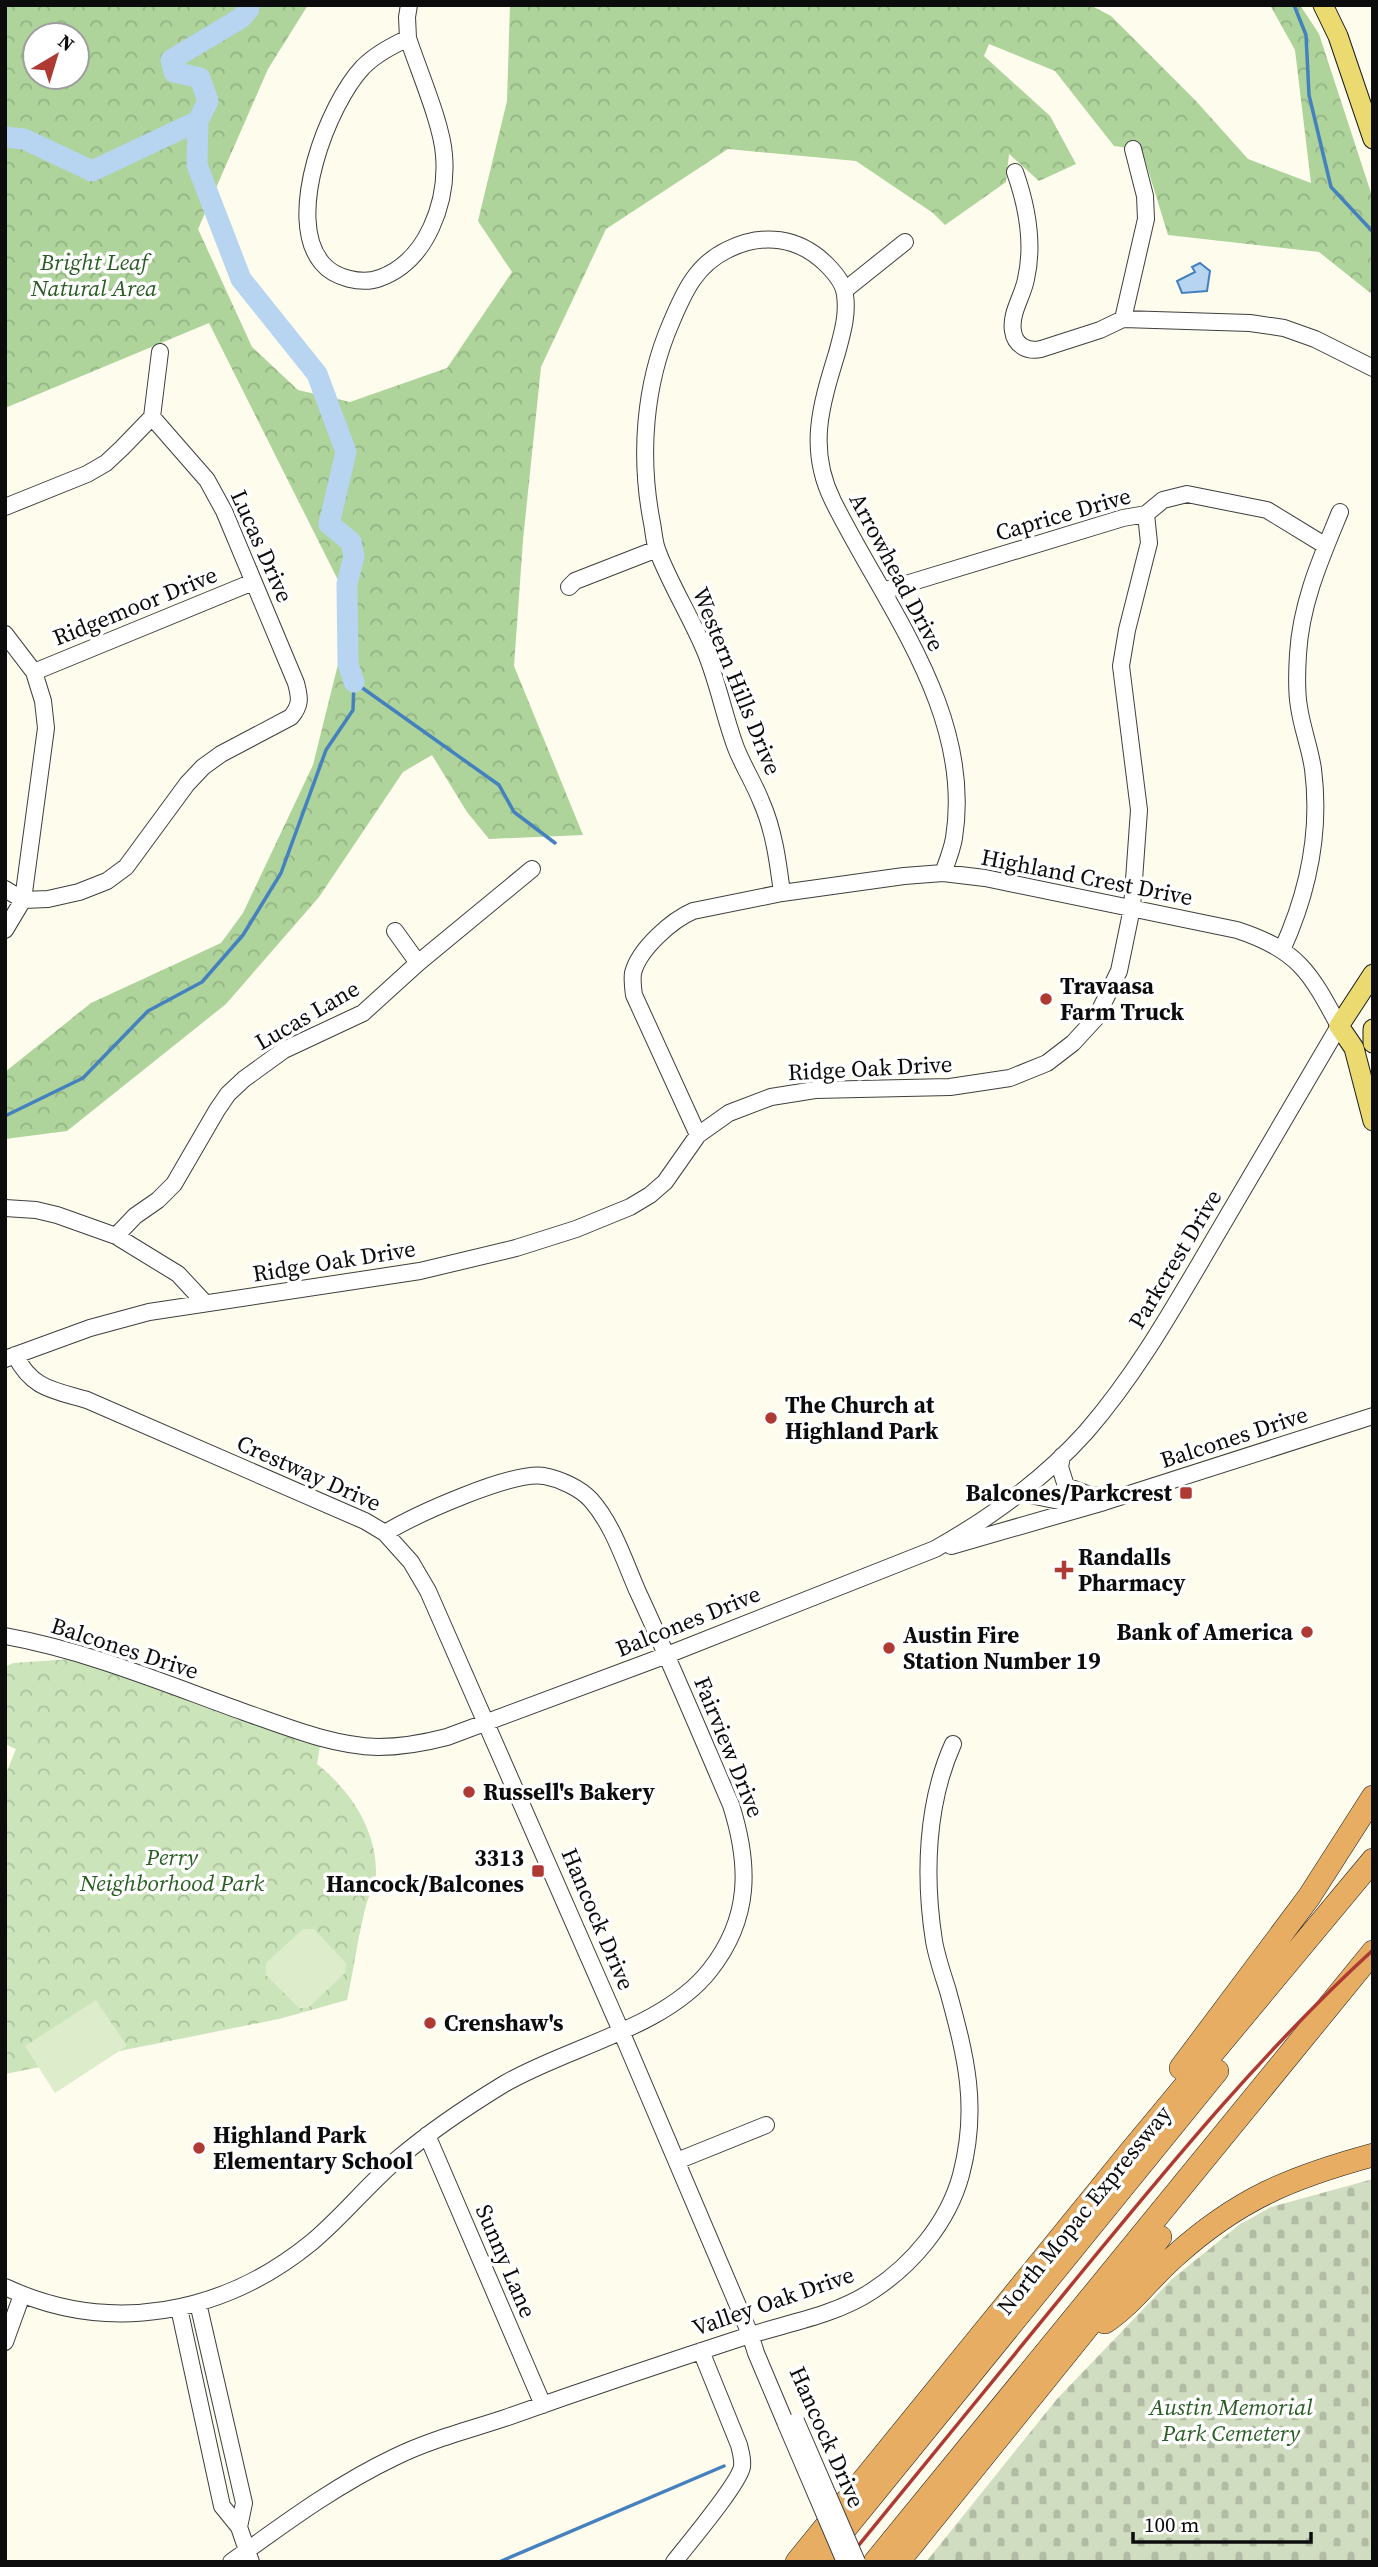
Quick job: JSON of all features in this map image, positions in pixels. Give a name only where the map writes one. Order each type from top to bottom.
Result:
[{"type":"highway","points":[[1131,2151],[1174,2077],[1309,1897],[1373,1797]]},
{"type":"highway","name":"North Mopac Expressway","points":[[797,2562],[1131,2151],[1373,1860]]},
{"type":"highway","points":[[818,2562],[1373,1882]]},
{"type":"highway","points":[[898,2562],[1079,2339],[1186,2192],[1373,1952]]},
{"type":"highway","points":[[876,2562],[1373,1973]]},
{"type":"highway","points":[[1079,2339],[1117,2314],[1175,2256],[1232,2211],[1278,2185],[1373,2155]]},
{"type":"main road","points":[[1323,5],[1338,36],[1373,139]]},
{"type":"main road","points":[[1373,974],[1339,1026],[1354,1048],[1373,1121]]},
{"type":"main road","points":[[1373,1029],[1373,1042]]},
{"type":"street","points":[[408,38],[363,66],[350,83],[314,158],[308,189],[308,225],[312,246],[321,263],[336,275],[371,281],[405,266],[422,246],[434,222],[441,192],[444,154],[438,127],[408,38],[409,5]]},
{"type":"street","points":[[1123,319],[1146,219],[1145,196],[1133,149]]},
{"type":"street","points":[[1015,172],[1025,208],[1029,241],[1026,282],[1013,323],[1015,339],[1022,347],[1031,351],[1100,330],[1123,319],[1250,323],[1284,328],[1315,339],[1373,368]]},
{"type":"street","name":"Western Hills Drive","points":[[782,893],[775,843],[762,803],[736,750],[706,653],[657,549],[646,494],[647,417],[655,370],[667,332],[684,292],[697,272],[714,256],[736,245],[758,239],[779,238],[816,254],[834,272],[845,290]]},
{"type":"street","points":[[845,290],[905,242]]},
{"type":"street","name":"Arrowhead Drive","points":[[845,290],[846,310],[842,333],[823,400],[818,431],[819,458],[823,480],[834,503],[883,591],[937,699],[955,773],[954,841],[943,873]]},
{"type":"street","points":[[5,507],[88,474],[106,463],[152,417],[160,352]]},
{"type":"street","name":"Lucas Drive","points":[[23,900],[48,899],[79,892],[107,881],[126,867],[187,784],[204,767],[221,754],[291,717],[298,709],[300,698],[296,683],[224,511],[206,480],[152,417]]},
{"type":"street","name":"Caprice Drive","points":[[883,591],[1123,518],[1146,514],[1163,500],[1187,494],[1266,510],[1326,546]]},
{"type":"street","points":[[1283,950],[1295,921],[1314,842],[1316,807],[1312,767],[1298,704],[1301,625],[1308,592],[1340,512]]},
{"type":"street","name":"Ridge Oak Drive","points":[[10,1357],[102,1325],[149,1312],[420,1271],[516,1248],[576,1229],[630,1207],[650,1195],[664,1182],[698,1135],[729,1113],[771,1097],[815,1090],[950,1087],[1010,1078],[1047,1063],[1073,1043],[1096,1018],[1119,971],[1132,908],[1139,810],[1121,666],[1127,630],[1149,543],[1146,514]]},
{"type":"street","points":[[569,587],[575,581],[657,549]]},
{"type":"street","name":"Ridgemoor Drive","points":[[34,673],[253,582]]},
{"type":"street","points":[[5,634],[34,673],[43,701],[46,728],[23,900],[5,930]]},
{"type":"street","name":"Lucas Lane","points":[[117,1236],[135,1216],[158,1200],[174,1184],[217,1110],[228,1094],[244,1079],[284,1050],[363,1013],[418,963],[532,869]]},
{"type":"street","name":"Highland Crest Drive","points":[[782,893],[943,873],[985,878],[1237,930],[1260,937],[1299,962],[1315,981],[1339,1026]]},
{"type":"street","points":[[5,889],[23,900]]},
{"type":"street","points":[[698,1135],[634,995],[633,974],[643,955],[668,925],[681,916],[693,911],[782,893]]},
{"type":"street","points":[[395,931],[418,963]]},
{"type":"street","name":"Parkcrest Drive","points":[[1020,1493],[1062,1456],[1116,1396],[1152,1344],[1339,1026]]},
{"type":"street","points":[[5,1208],[36,1210],[57,1215],[117,1236],[178,1274],[205,1303]]},
{"type":"street","name":"Crestway Drive","points":[[10,1357],[41,1387],[87,1400],[365,1521],[385,1533],[410,1518],[514,1478],[542,1476],[566,1483],[589,1498],[605,1520],[667,1655]]},
{"type":"street","name":"Balcones Drive","points":[[5,1636],[82,1654],[285,1727],[338,1742],[376,1747],[415,1745],[447,1737],[667,1655],[935,1549],[967,1531],[1020,1493],[1088,1506],[1373,1416]]},
{"type":"street","points":[[1062,1456],[1060,1467],[1066,1486],[1092,1496],[1125,1495]]},
{"type":"street","points":[[935,1549],[973,1541],[1088,1506]]},
{"type":"street","name":"Hancock Drive","points":[[385,1533],[411,1562],[428,1591],[487,1721],[750,2334],[764,2350],[845,2562]]},
{"type":"street","name":"Fairview Drive","points":[[5,2287],[22,2295],[61,2306],[88,2311],[144,2313],[198,2303],[256,2281],[291,2259],[315,2239],[399,2157],[427,2135],[506,2083],[547,2061],[621,2031],[668,2007],[698,1984],[725,1947],[743,1901],[745,1868],[731,1805],[667,1655]]},
{"type":"street","name":"Valley Oak Drive","points":[[232,2562],[249,2556],[306,2509],[397,2456],[701,2350],[824,2313],[855,2301],[873,2290],[914,2257],[930,2238],[960,2179],[968,2136],[970,2086],[964,2051],[935,1943],[928,1879],[936,1789],[953,1744]]},
{"type":"street","points":[[677,2161],[766,2125]]},
{"type":"street","name":"Sunny Lane","points":[[427,2135],[543,2405]]},
{"type":"street","points":[[5,2342],[22,2295]]},
{"type":"street","points":[[198,2303],[244,2503],[239,2527]]},
{"type":"street","points":[[179,2308],[222,2506],[239,2527],[249,2556]]},
{"type":"street","points":[[674,2562],[732,2486],[742,2467],[739,2445],[701,2350]]},
{"type":"street","name":"Hancock Drive","points":[[791,2423],[857,2562]]},
{"type":"green space","name":"Bright Leaf Natural Area","points":[[5,5],[308,5],[268,69],[198,229],[252,347],[298,390],[350,402],[447,368],[512,272],[478,221],[507,101],[510,5],[1090,5],[1111,16],[1196,101],[1248,159],[1311,183],[1295,50],[1270,5],[1300,5],[1319,34],[1373,199],[1373,295],[1319,252],[1168,235],[1142,150],[1114,146],[1055,71],[989,44],[984,56],[1050,116],[1076,164],[1039,181],[1009,154],[1006,182],[945,225],[933,213],[856,161],[728,149],[606,229],[541,367],[523,540],[514,666],[583,835],[489,839],[467,812],[432,755],[403,772],[319,897],[226,1004],[67,1131],[5,1139],[5,1072],[91,1003],[221,943],[243,913],[313,765],[352,608],[209,323],[5,408]]},
{"type":"green space","name":"Perry Neighborhood Park","points":[[72,1659],[320,1746],[317,1764],[340,1786],[359,1812],[372,1842],[375,1858],[376,1878],[363,1917],[347,2000],[279,2019],[5,2074],[5,1776],[16,1749],[5,1744],[5,1667],[13,1663]]},
{"type":"green space","points":[[303,1929],[314,1929],[346,1963],[345,1973],[308,2008],[299,2008],[266,1975],[266,1963]]},
{"type":"green space","points":[[96,2000],[127,2046],[55,2093],[25,2046]]},
{"type":"green space","name":"Austin Memorial Park Cemetery","points":[[1373,2179],[1373,2562],[926,2562],[1057,2399],[1172,2279],[1239,2225],[1271,2207]]},
{"type":"water","points":[[1200,263],[1210,271],[1207,291],[1182,293],[1177,281],[1195,272],[1192,267]]},
{"type":"waterway","points":[[249,5],[241,18],[171,60],[174,72],[200,78],[208,101],[198,121],[197,165],[241,279],[317,374],[346,452],[329,524],[351,542],[354,556],[347,584],[348,664],[354,682]]},
{"type":"waterway","points":[[1294,5],[1306,35],[1309,95],[1331,187],[1373,232]]},
{"type":"waterway","points":[[5,137],[24,139],[92,171],[198,121]]},
{"type":"waterway","points":[[354,682],[499,785],[514,812],[555,843]]},
{"type":"waterway","points":[[5,1116],[83,1078],[148,1011],[202,982],[243,935],[281,873],[326,750],[353,710],[354,682]]},
{"type":"waterway","points":[[499,2562],[724,2466]]},
{"type":"railway","points":[[845,2562],[1185,2148],[1257,2066],[1373,1950]]},
{"type":"place","name":"Travaasa Farm Truck","points":[[1046,999]]},
{"type":"place","name":"The Church at Highland Park","points":[[771,1418]]},
{"type":"place","name":"Balcones/Parkcrest","points":[[1186,1493]]},
{"type":"place","name":"Randalls Pharmacy","points":[[1064,1570]]},
{"type":"place","name":"Bank of America","points":[[1307,1632]]},
{"type":"place","name":"Austin Fire Station Number 19","points":[[889,1648]]},
{"type":"place","name":"Russell's Bakery","points":[[469,1792]]},
{"type":"place","name":"3313 Hancock/Balcones","points":[[538,1871]]},
{"type":"place","name":"Crenshaw's","points":[[430,2023]]},
{"type":"place","name":"Highland Park Elementary School","points":[[199,2148]]}]
